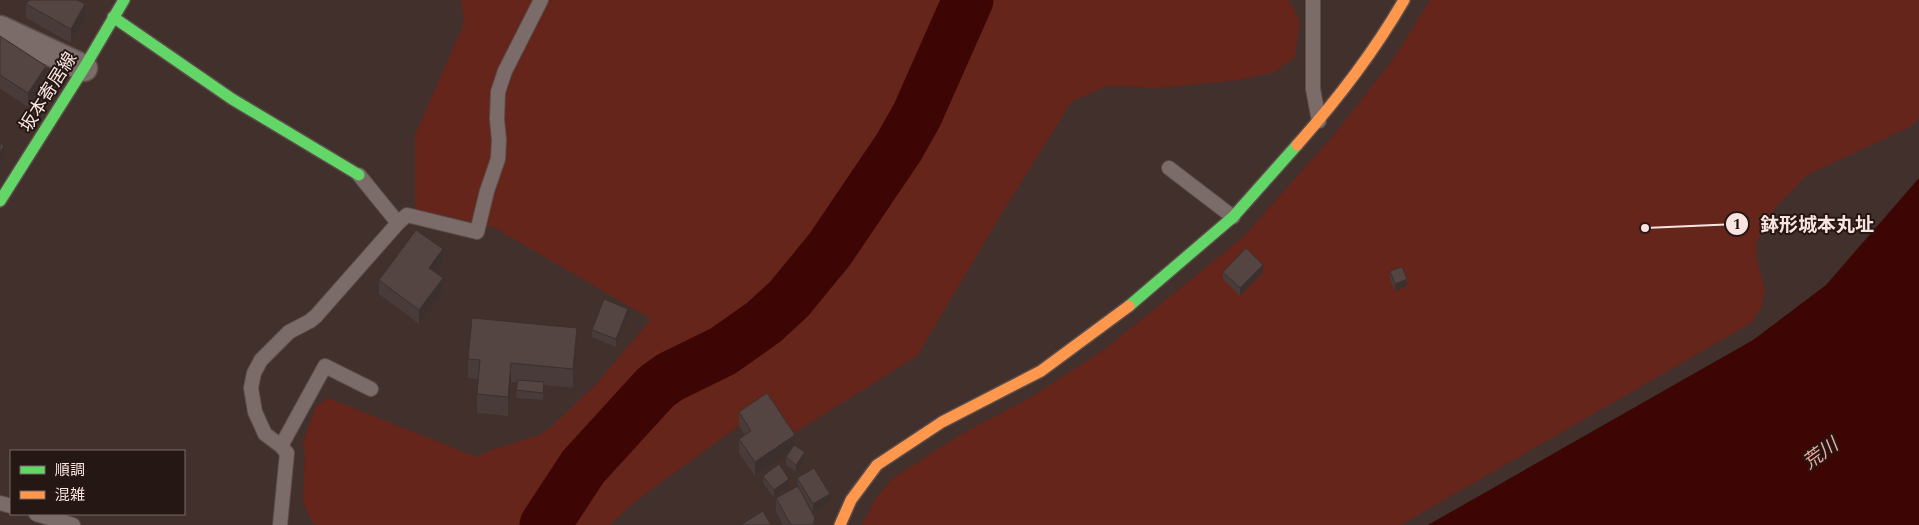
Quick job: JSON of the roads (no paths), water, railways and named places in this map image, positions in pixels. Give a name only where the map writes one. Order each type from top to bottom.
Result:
[{"type":"street","name":"坂本寄居線","points":[[0,201],[84,68],[124,0]]},
{"type":"street","points":[[840,525],[850,500],[877,465],[942,422],[1041,372],[1123,311],[1233,217],[1319,121],[1380,41],[1404,0]]},
{"type":"street","points":[[113,18],[232,99],[358,175]]},
{"type":"street","points":[[0,29],[84,68]]},
{"type":"lane","points":[[280,525],[287,453],[265,434],[255,412],[251,388],[254,373],[261,360],[288,332],[316,316],[407,215],[477,232],[487,191],[498,159],[498,92],[505,71],[541,0]]},
{"type":"lane","points":[[1313,0],[1314,90],[1319,121]]},
{"type":"lane","points":[[1168,168],[1233,217]]},
{"type":"lane","points":[[358,175],[398,223]]},
{"type":"lane","points":[[281,446],[325,366],[371,389]]},
{"type":"lane","points":[[39,515],[73,525]]},
{"type":"water","name":"荒川","points":[[1919,178],[1919,525],[1428,525],[1753,340],[1826,285]]},
{"type":"waterway","points":[[545,525],[583,467],[656,387],[670,377],[723,351],[764,322],[789,299],[830,249],[899,147],[917,115],[968,0]]},
{"type":"place","name":"鉢形城本丸址","points":[[1645,228]]}]
